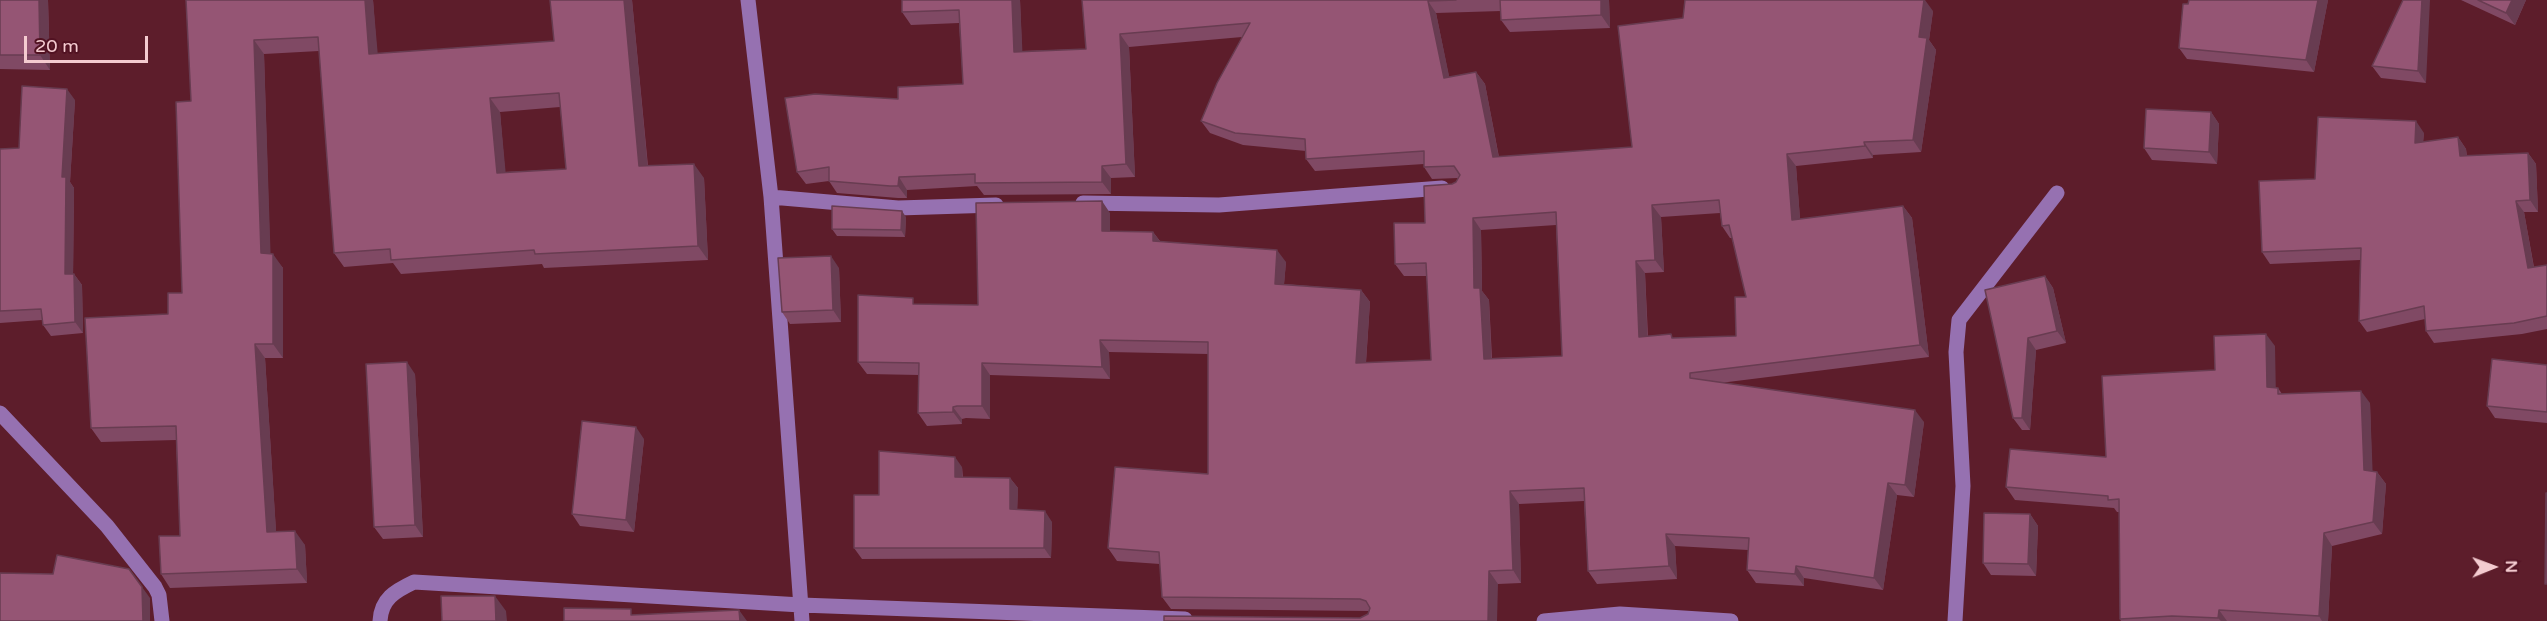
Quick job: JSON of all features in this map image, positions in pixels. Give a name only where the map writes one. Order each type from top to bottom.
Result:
[{"type":"street","points":[[748,0],[771,197],[802,621]]},
{"type":"street","points":[[1072,203],[1219,205],[1459,187]]},
{"type":"street","points":[[1955,621],[1963,486],[1956,352],[1959,320],[2057,193]]},
{"type":"street","points":[[771,197],[898,208],[1014,204]]},
{"type":"street","points":[[0,413],[107,526],[159,595],[162,621]]},
{"type":"street","points":[[380,621],[381,609],[393,592],[414,582],[970,616],[1197,619]]},
{"type":"street","points":[[1544,621],[1620,614],[1731,621]]},
{"type":"building","points":[[0,0],[39,0],[40,55],[0,55]]},
{"type":"building","points":[[186,0],[365,0],[369,54],[554,41],[550,0],[624,0],[639,166],[694,164],[698,246],[535,254],[534,250],[391,260],[390,249],[334,253],[318,37],[254,40],[261,253],[273,254],[273,344],[255,344],[267,532],[295,531],[297,569],[161,574],[159,536],[180,536],[176,426],[91,428],[85,318],[168,314],[168,293],[182,293],[176,102],[191,101]],"holes":[[[559,93],[566,169],[497,173],[490,98]]]},
{"type":"building","points":[[902,0],[1012,0],[1014,52],[1086,49],[1082,0],[1456,0],[1428,1],[1444,78],[1476,72],[1493,157],[1632,147],[1618,26],[1683,18],[1685,0],[1924,0],[1919,37],[1927,38],[1913,140],[1864,142],[1865,146],[1787,154],[1792,220],[1903,206],[1920,345],[1690,373],[1690,378],[1915,410],[1905,485],[1888,483],[1874,578],[1796,566],[1795,574],[1747,570],[1749,538],[1666,534],[1669,566],[1588,571],[1584,488],[1510,491],[1513,570],[1489,571],[1488,621],[1164,621],[1164,616],[1360,618],[1368,614],[1370,608],[1366,601],[1360,599],[1162,597],[1159,552],[1108,548],[1115,467],[1208,474],[1208,342],[1100,340],[1102,367],[982,363],[982,406],[957,406],[953,407],[953,412],[918,413],[919,363],[858,362],[858,295],[913,298],[913,304],[978,305],[976,203],[1102,201],[1102,231],[1153,232],[1153,241],[1277,250],[1275,284],[1361,290],[1356,363],[1431,360],[1426,263],[1395,264],[1394,223],[1425,223],[1424,186],[1452,184],[1460,175],[1454,166],[1424,167],[1424,151],[1306,159],[1305,139],[1235,133],[1201,121],[1217,83],[1250,23],[1120,34],[1126,164],[1102,166],[1102,182],[975,183],[975,174],[899,177],[898,186],[890,186],[829,181],[829,167],[797,172],[785,98],[815,94],[898,99],[898,87],[963,84],[959,10],[902,12]],"holes":[[[1719,200],[1722,226],[1729,225],[1746,297],[1735,297],[1736,336],[1672,338],[1671,334],[1639,337],[1636,261],[1655,260],[1652,205]],[[1556,212],[1562,356],[1484,359],[1480,288],[1474,288],[1473,218]]]},
{"type":"building","points":[[1500,0],[1601,0],[1601,15],[1501,20]]},
{"type":"building","points":[[2189,0],[2318,0],[2306,60],[2179,48],[2183,4],[2188,4]]},
{"type":"building","points":[[2403,0],[2422,0],[2418,71],[2372,66]]},
{"type":"building","points":[[2478,0],[2512,0],[2506,13]]},
{"type":"building","points":[[22,86],[67,89],[62,177],[66,177],[65,274],[74,274],[75,322],[43,325],[41,309],[0,311],[0,149],[19,148]]},
{"type":"building","points":[[2146,109],[2211,112],[2209,152],[2144,148]]},
{"type":"building","points":[[2318,117],[2416,121],[2415,143],[2458,137],[2460,156],[2528,153],[2530,200],[2516,201],[2528,268],[2547,265],[2547,316],[2514,323],[2426,331],[2424,306],[2359,321],[2361,248],[2262,252],[2259,181],[2315,179]]},
{"type":"building","points":[[832,206],[902,211],[901,230],[832,229]]},
{"type":"building","points":[[831,256],[833,310],[782,312],[778,258]]},
{"type":"building","points":[[2045,276],[2057,331],[2028,338],[2022,418],[2013,418],[1985,290]]},
{"type":"building","points":[[2266,334],[2267,387],[2278,388],[2278,394],[2361,391],[2364,470],[2377,472],[2373,522],[2324,533],[2319,616],[2219,610],[2218,618],[2172,616],[2120,619],[2119,499],[2108,500],[2108,496],[2006,487],[2010,449],[2106,457],[2102,376],[2215,370],[2214,336]]},
{"type":"building","points":[[2492,359],[2547,365],[2547,412],[2487,406]]},
{"type":"building","points":[[407,362],[415,525],[374,527],[366,364]]},
{"type":"building","points":[[582,421],[636,427],[626,520],[572,514]]},
{"type":"building","points":[[879,451],[955,457],[955,477],[1010,478],[1010,509],[1045,511],[1044,548],[854,548],[854,495],[879,495]]},
{"type":"building","points":[[2546,493],[2547,584],[2545,584]]},
{"type":"building","points":[[1984,513],[2030,514],[2028,564],[1983,563]]},
{"type":"building","points":[[57,555],[129,569],[142,587],[143,621],[0,621],[0,573],[53,574]]},
{"type":"building","points":[[441,596],[495,596],[496,621],[442,621]]},
{"type":"building","points":[[564,608],[631,609],[631,615],[739,610],[740,621],[564,621]]}]
